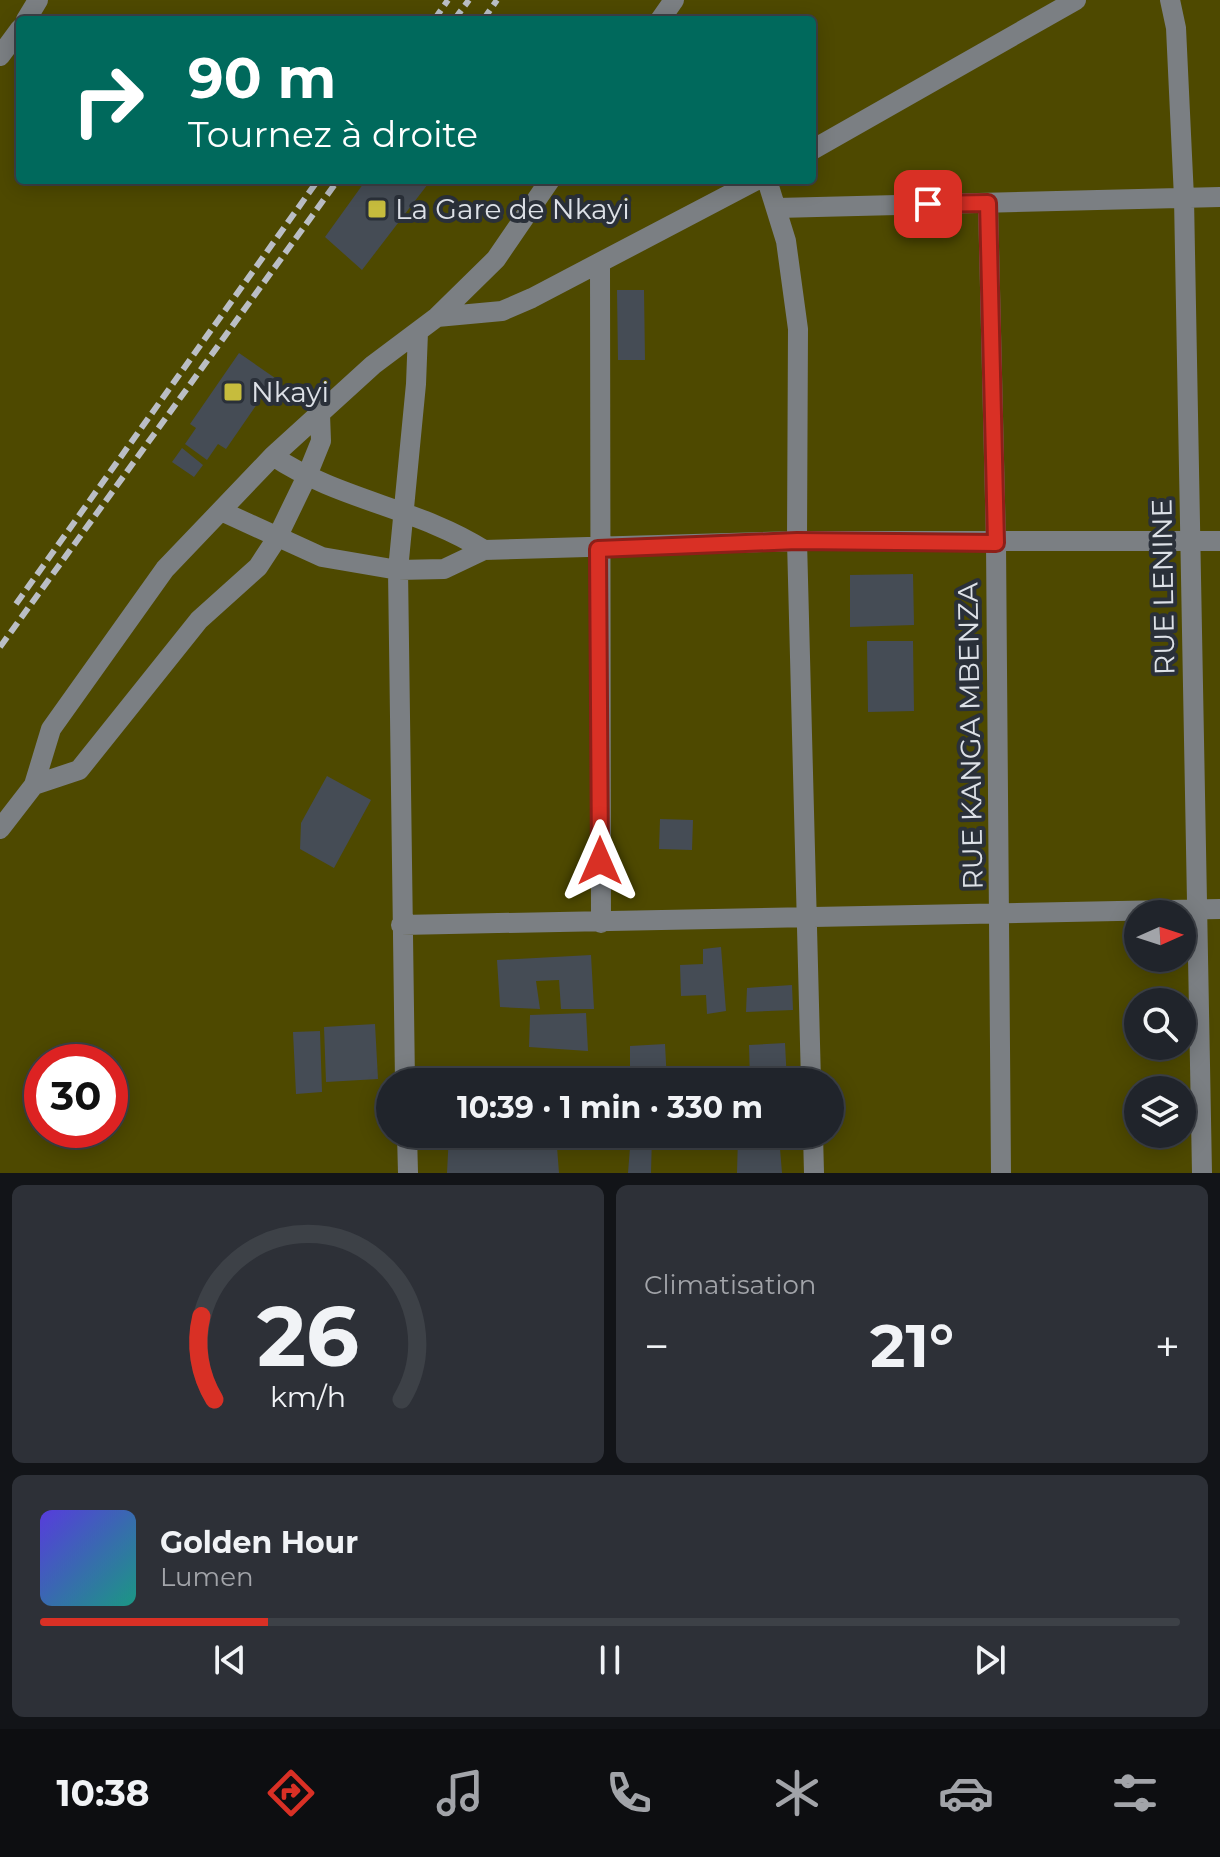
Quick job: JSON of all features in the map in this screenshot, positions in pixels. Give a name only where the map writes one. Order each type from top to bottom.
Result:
[{"type":"street","points":[[816,148],[1076,0]]},
{"type":"street","name":"RUE LENINE","points":[[1170,0],[1176,28],[1184,198],[1202,1173]]},
{"type":"street","points":[[0,56],[16,34]]},
{"type":"street","points":[[0,829],[34,785],[51,729],[165,569],[273,456],[373,365],[437,317],[496,259],[547,184]]},
{"type":"street","points":[[437,317],[502,311],[600,264],[750,184]]},
{"type":"street","points":[[768,184],[795,287],[798,329],[797,541],[810,1068]]},
{"type":"street","points":[[777,208],[1220,197]]},
{"type":"street","name":"RUE KANGA MBENZA","points":[[988,203],[996,543],[1001,1173]]},
{"type":"street","points":[[600,264],[598,549],[601,923]]},
{"type":"street","points":[[405,1068],[398,570],[418,332]]},
{"type":"street","points":[[34,785],[79,770],[199,620],[258,567],[277,538],[321,441],[320,414]]},
{"type":"street","points":[[273,456],[306,478],[450,528],[484,550]]},
{"type":"street","points":[[221,511],[322,557],[398,570],[444,569],[484,550],[797,541],[1220,541]]},
{"type":"street","points":[[401,925],[1220,909]]},
{"type":"street","points":[[407,1148],[408,1173]]},
{"type":"street","points":[[813,1148],[814,1173]]},
{"type":"shaded area","points":[[0,0],[1220,0],[1220,1173],[0,1173]]},
{"type":"building","name":"La Gare de Nkayi","points":[[363,184],[428,184],[362,270],[325,237]]},
{"type":"building","points":[[617,290],[644,290],[645,360],[618,360]]},
{"type":"building","points":[[239,353],[275,378],[226,449],[218,444],[207,460],[185,444],[196,428],[190,424]]},
{"type":"building","points":[[182,448],[203,465],[194,477],[172,462]]},
{"type":"building","points":[[913,574],[914,625],[850,627],[850,575]]},
{"type":"building","points":[[867,641],[913,641],[914,711],[868,712]]},
{"type":"building","points":[[327,776],[371,800],[334,868],[300,849],[301,823]]},
{"type":"building","points":[[660,819],[693,820],[692,850],[659,849]]},
{"type":"building","points":[[721,947],[726,1011],[707,1014],[706,995],[681,996],[680,965],[703,964],[703,949]]},
{"type":"building","points":[[591,955],[594,1009],[561,1009],[559,980],[536,981],[540,1009],[500,1007],[497,960]]},
{"type":"building","points":[[792,985],[793,1010],[746,1012],[747,988]]},
{"type":"building","points":[[586,1013],[588,1051],[529,1047],[530,1015]]},
{"type":"building","points":[[375,1024],[376,1079],[326,1082],[324,1027]]},
{"type":"building","points":[[320,1031],[322,1092],[296,1094],[293,1032]]},
{"type":"building","points":[[785,1043],[786,1068],[750,1068],[749,1045]]},
{"type":"building","points":[[665,1044],[666,1068],[630,1068],[630,1046]]},
{"type":"building","points":[[448,1148],[557,1148],[559,1173],[447,1173]]},
{"type":"building","points":[[630,1148],[652,1148],[651,1173],[628,1173]]},
{"type":"building","points":[[738,1148],[780,1148],[782,1173],[737,1173]]},
{"type":"railway","points":[[437,16],[448,0]]},
{"type":"railway","points":[[457,16],[469,0]]},
{"type":"railway","points":[[486,16],[497,0]]},
{"type":"railway","points":[[16,604],[315,184]]},
{"type":"railway","points":[[0,647],[335,184]]},
{"type":"place","name":"La Gare de Nkayi","points":[[377,209]]},
{"type":"place","name":"Nkayi","points":[[233,392]]},
{"type":"route","points":[[600,861],[598,549],[797,541],[996,543],[988,203],[928,204]]}]
